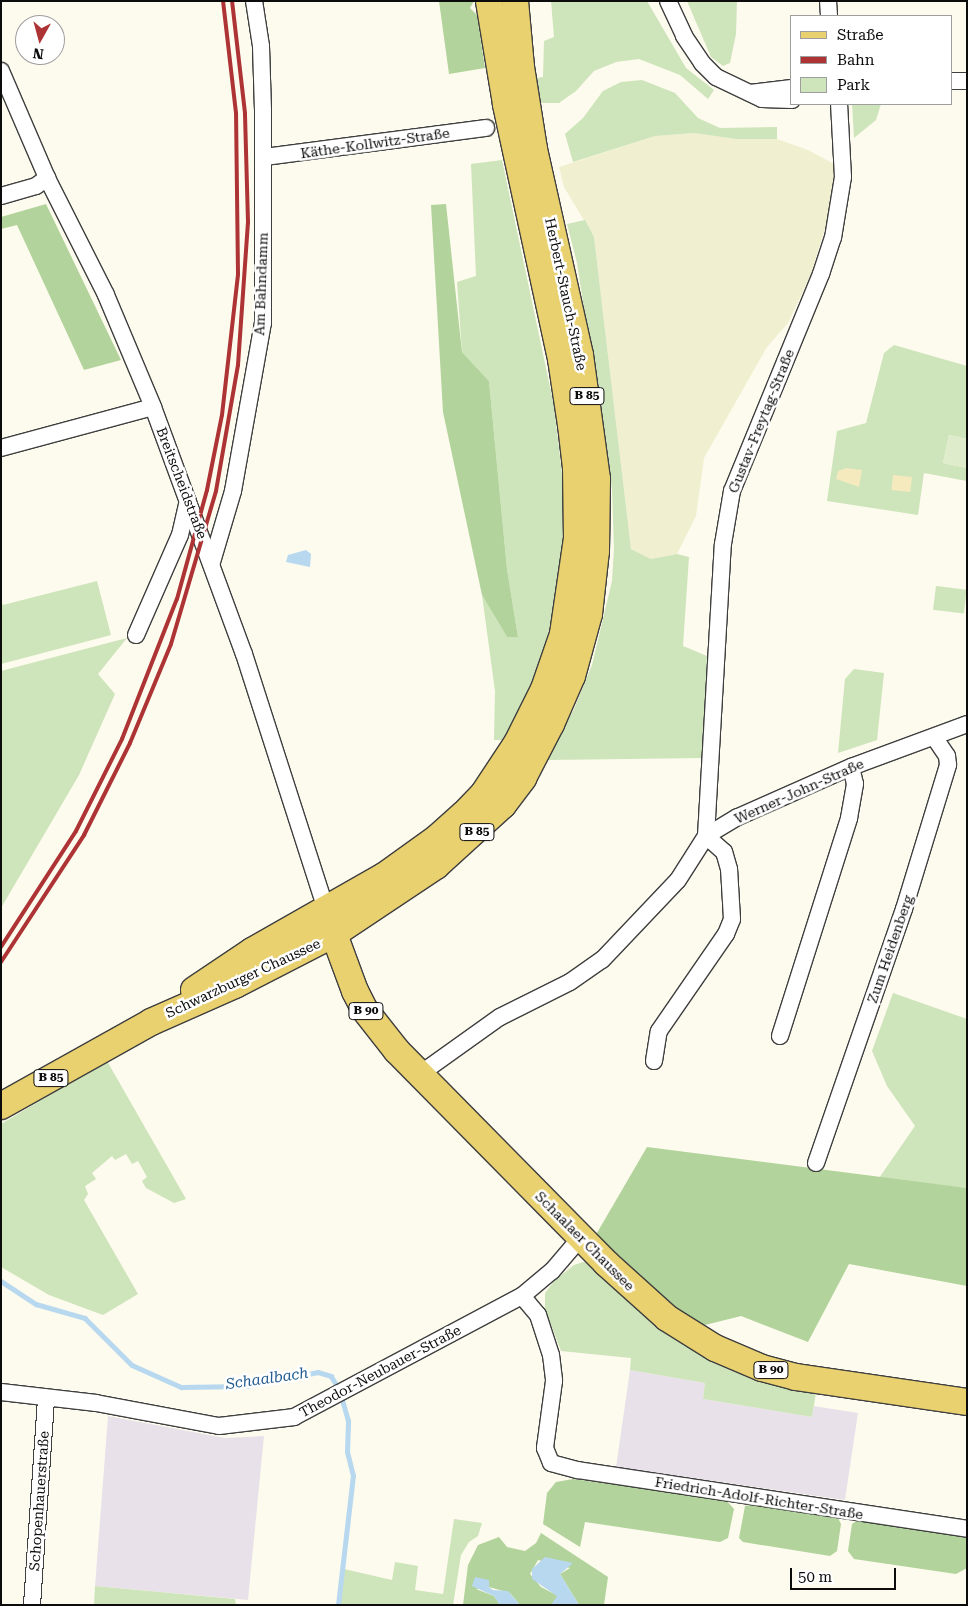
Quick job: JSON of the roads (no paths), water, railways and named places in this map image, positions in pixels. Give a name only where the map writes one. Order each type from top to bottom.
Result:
[{"type":"main road","name":"Herbert-Stauch-Straße","points":[[326,910],[384,876],[437,838],[484,793],[518,743],[540,697],[558,652],[570,605],[578,512],[571,425],[561,359],[506,104],[489,1]]},
{"type":"main road","name":"Herbert-Stauch-Straße","points":[[334,934],[436,866],[503,804],[523,778],[561,702],[589,614],[596,551],[594,448],[580,354],[534,149],[521,67],[514,1]]},
{"type":"main road","name":"Schaalaer Chaussee","points":[[326,910],[364,1009],[420,1074],[581,1237],[668,1318],[737,1358],[796,1377],[967,1402]]},
{"type":"main road","name":"Schwarzburger Chaussee","points":[[151,1022],[252,951],[326,910]]},
{"type":"main road","name":"Schwarzburger Chaussee","points":[[1,1106],[151,1022],[235,985],[334,934]]},
{"type":"street","name":"Am Bahndamm","points":[[212,562],[234,490],[263,323],[264,157],[261,53],[254,1]]},
{"type":"street","points":[[668,1],[684,36],[702,64],[730,86],[771,101],[790,100]]},
{"type":"street","points":[[828,1],[829,15]]},
{"type":"street","name":"Breitscheidstraße","points":[[1,71],[47,178],[106,295],[153,407],[212,562],[295,807],[326,910]]},
{"type":"street","points":[[953,80],[967,81]]},
{"type":"street","points":[[750,93],[790,88]]},
{"type":"street","name":"Gustav-Freytag-Straße","points":[[706,836],[723,544],[732,491],[821,274],[833,238],[842,176],[839,105]]},
{"type":"street","name":"Käthe-Kollwitz-Straße","points":[[264,157],[486,128]]},
{"type":"street","points":[[1,196],[36,186],[47,178]]},
{"type":"street","points":[[1,448],[153,407]]},
{"type":"street","points":[[136,635],[180,535],[188,501]]},
{"type":"street","name":"Werner-John-Straße","points":[[420,1074],[500,1017],[570,982],[602,960],[678,880],[706,836],[738,817],[852,767],[967,724]]},
{"type":"street","name":"Zum Heidenberg","points":[[816,1163],[904,909],[948,765],[947,756],[934,737]]},
{"type":"street","points":[[780,1036],[849,818],[855,784],[852,767]]},
{"type":"street","points":[[654,1061],[660,1031],[726,934],[732,919],[729,869],[724,852],[706,836]]},
{"type":"street","name":"Theodor-Neubauer-Straße","points":[[1,1392],[46,1397],[220,1426],[294,1417],[522,1296],[552,1271],[581,1237]]},
{"type":"street","name":"Friedrich-Adolf-Richter-Straße","points":[[522,1296],[538,1315],[551,1356],[554,1381],[545,1448],[551,1463],[578,1470],[967,1529]]},
{"type":"street","name":"Schopenhauerstraße","points":[[32,1605],[46,1397]]},
{"type":"water","points":[[306,550],[311,554],[310,567],[286,562],[288,555]]},
{"type":"water","points":[[545,1557],[573,1563],[560,1574],[579,1605],[551,1605],[557,1596],[532,1579],[532,1569]]},
{"type":"water","points":[[475,1577],[489,1580],[489,1587],[493,1590],[508,1591],[520,1605],[500,1605],[494,1596],[472,1586]]},
{"type":"waterway","name":"Schaalbach","points":[[1,1281],[36,1304],[85,1318],[132,1365],[181,1387],[246,1386],[318,1372],[331,1376],[339,1389]]},
{"type":"waterway","name":"Schaalbach","points":[[338,1605],[353,1476],[347,1452],[348,1421],[341,1397]]},
{"type":"railway","points":[[1,947],[76,831],[122,739],[177,599],[207,490],[222,415],[238,274],[236,113],[223,1]]},
{"type":"railway","points":[[1,962],[84,835],[130,743],[171,644],[216,491],[238,365],[248,222],[245,113],[232,1]]}]
